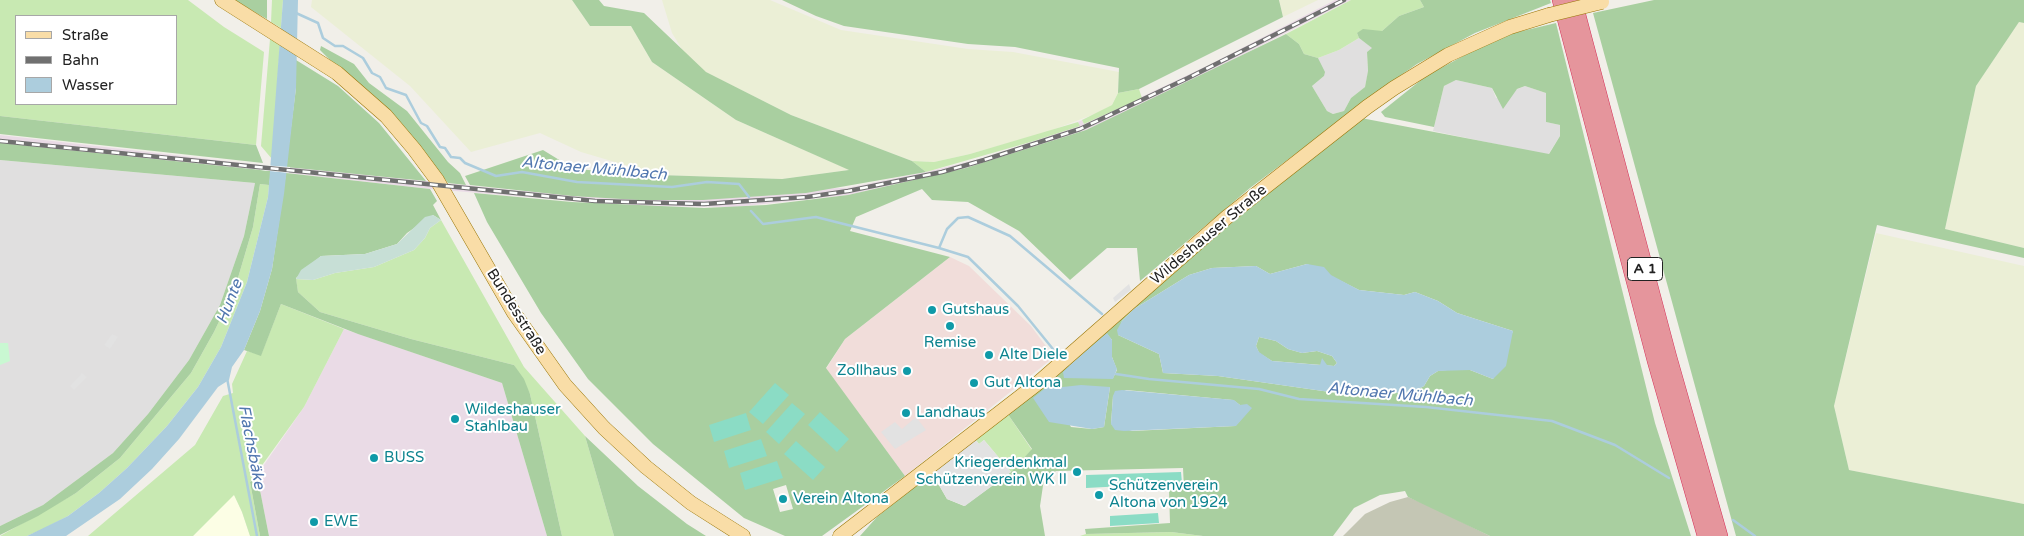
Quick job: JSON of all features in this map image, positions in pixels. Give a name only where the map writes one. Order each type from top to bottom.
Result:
[{"type":"highway","name":"A 1","points":[[1560,0],[1655,361],[1705,536]]},
{"type":"highway","name":"A 1","points":[[1574,0],[1669,357],[1720,536]]},
{"type":"main road","name":"Bundesstraße","points":[[222,0],[319,60],[370,100],[414,149],[446,196],[531,339],[584,406],[624,448],[668,485],[743,536]]},
{"type":"main road","name":"Wildeshauser Straße","points":[[842,535],[1038,384],[1227,218],[1367,107],[1401,83],[1448,55],[1510,27],[1548,15],[1606,1]]},
{"type":"shaded area","points":[[312,0],[572,0],[590,26],[631,26],[652,62],[736,120],[850,170],[782,179],[659,175],[581,152],[540,133],[471,152],[410,86],[311,7]]},
{"type":"shaded area","points":[[662,0],[770,0],[841,30],[968,49],[1013,52],[1119,72],[1118,93],[1112,105],[1100,112],[1047,132],[970,154],[934,162],[912,161],[791,115],[705,72],[683,51],[672,33]]},
{"type":"shaded area","points":[[1279,0],[1318,0],[1283,17]]},
{"type":"shaded area","points":[[1335,0],[1351,0],[1163,95],[1086,130],[966,168],[848,195],[735,207],[640,206],[430,189],[289,173],[290,167],[522,191],[847,188],[984,158],[1079,126],[1078,122],[1082,120],[1084,124],[1209,65]]},
{"type":"shaded area","points":[[2019,22],[2024,23],[2024,248],[1945,229],[1976,86]]},
{"type":"shaded area","points":[[1359,38],[1373,48],[1367,52],[1368,72],[1365,87],[1351,98],[1344,111],[1333,114],[1327,111],[1312,86],[1324,76],[1318,58],[1339,50]]},
{"type":"shaded area","points":[[1456,80],[1492,88],[1496,98],[1525,86],[1546,93],[1546,122],[1560,125],[1560,136],[1548,155],[1433,131],[1444,86]]},
{"type":"shaded area","points":[[0,135],[261,165],[260,170],[0,143]]},
{"type":"shaded area","points":[[0,160],[255,183],[244,236],[220,305],[189,360],[148,414],[113,453],[43,505],[0,526]]},
{"type":"shaded area","points":[[433,215],[441,220],[430,228],[425,238],[414,250],[374,267],[335,273],[313,280],[296,279],[301,270],[321,256],[365,254],[397,244],[425,217]]},
{"type":"shaded area","points":[[1876,233],[2024,266],[2024,504],[1849,470],[1834,406]]},
{"type":"shaded area","points":[[950,257],[969,266],[1031,326],[1054,357],[905,476],[826,369],[845,339]]},
{"type":"shaded area","points":[[1129,284],[1131,290],[1115,302],[1113,298]]},
{"type":"shaded area","points":[[344,329],[502,383],[547,536],[269,536],[257,475],[304,407]]},
{"type":"shaded area","points":[[112,334],[118,337],[110,349],[104,345]]},
{"type":"shaded area","points":[[82,373],[87,377],[74,390],[70,386]]},
{"type":"shaded area","points":[[916,417],[926,430],[895,449],[881,432],[895,422],[902,429]]},
{"type":"shaded area","points":[[974,438],[979,444],[984,440],[1011,472],[965,506],[947,499],[932,473]]},
{"type":"shaded area","points":[[234,494],[250,536],[193,536]]},
{"type":"shaded area","points":[[1408,497],[1490,536],[1343,536],[1365,514],[1390,502]]},
{"type":"green space","points":[[0,0],[188,0],[224,27],[264,52],[256,145],[0,116]]},
{"type":"green space","points":[[235,0],[267,0],[267,19],[258,14]]},
{"type":"green space","points":[[272,0],[283,0],[281,28],[271,22]]},
{"type":"green space","points":[[572,0],[599,0],[604,6],[644,13],[706,72],[791,115],[912,161],[926,172],[806,193],[703,200],[639,200],[572,196],[470,185],[465,176],[543,150],[574,169],[659,175],[782,179],[849,170],[736,120],[652,62],[631,26],[590,26]]},
{"type":"green space","points":[[782,0],[1279,0],[1283,17],[1139,89],[1118,93],[1119,68],[1015,47],[968,44],[844,26],[816,16]]},
{"type":"green space","points":[[1351,0],[1420,0],[1424,7],[1399,16],[1382,31],[1357,33],[1359,38],[1339,50],[1318,58],[1304,54],[1299,44],[1286,34]]},
{"type":"green space","points":[[1420,0],[1550,0],[1551,3],[1475,33],[1417,64],[1250,188],[1140,281],[1137,248],[1107,248],[1070,280],[1019,231],[968,202],[932,200],[922,189],[856,217],[850,231],[950,257],[845,339],[826,368],[905,476],[822,536],[785,536],[744,518],[653,444],[588,379],[541,313],[487,222],[474,193],[572,202],[704,208],[766,205],[848,195],[966,168],[1086,130],[1286,34],[1299,44],[1304,54],[1318,58],[1325,72],[1324,76],[1312,86],[1327,111],[1333,114],[1344,111],[1351,98],[1365,87],[1368,71],[1367,52],[1372,48],[1359,38],[1357,33],[1363,29],[1382,31],[1399,16],[1424,7]],"holes":[[[786,485],[793,509],[780,512],[773,489]]]},
{"type":"green space","points":[[1654,0],[2024,0],[2024,23],[2019,22],[1976,86],[1945,229],[2024,248],[2024,258],[1877,225],[1834,406],[1849,470],[2024,504],[2024,536],[1736,536],[1593,13]]},
{"type":"green space","points":[[1556,23],[1655,423],[1691,536],[1490,536],[1408,497],[1405,491],[1380,495],[1354,508],[1333,536],[1203,536],[1171,532],[1086,534],[1085,529],[1170,523],[1169,490],[1184,489],[1183,468],[1056,471],[1044,479],[1040,506],[1045,536],[860,536],[877,517],[932,473],[947,499],[964,506],[1011,472],[1032,449],[1007,413],[1191,256],[1361,118],[1549,154],[1560,136],[1560,125],[1546,122],[1546,93],[1525,86],[1517,89],[1503,109],[1492,88],[1456,80],[1444,86],[1434,127],[1385,117],[1381,112],[1426,76],[1482,46],[1514,33]],"holes":[[[1307,264],[1359,290],[1404,295],[1415,292],[1438,301],[1457,313],[1513,331],[1493,379],[1470,370],[1438,371],[1430,376],[1424,386],[1413,392],[1365,394],[1350,390],[1330,392],[1218,376],[1163,373],[1159,354],[1118,335],[1122,321],[1134,309],[1189,275],[1212,268],[1256,266],[1270,274]],[[1107,334],[1112,340],[1112,357],[1117,370],[1113,378],[1099,377],[1069,366]],[[1048,386],[1054,388],[1110,387],[1104,427],[1092,429],[1071,427]],[[1126,390],[1233,400],[1240,405],[1242,418],[1235,426],[1132,431],[1111,424],[1113,396]]]},
{"type":"green space","points":[[270,39],[280,45],[272,159],[261,146]]},
{"type":"green space","points":[[321,46],[354,64],[369,83],[407,111],[448,162],[460,173],[466,185],[448,183],[403,125],[372,94],[330,60],[320,50]]},
{"type":"green space","points":[[296,60],[338,86],[379,123],[426,181],[286,167],[296,88]]},
{"type":"green space","points":[[1139,89],[1142,98],[1084,124],[1082,120],[1112,105],[1118,93]]},
{"type":"green space","points":[[0,116],[256,145],[263,163],[0,134]]},
{"type":"green space","points":[[1078,122],[1080,126],[926,172],[912,161],[934,162],[970,154]]},
{"type":"green space","points":[[0,143],[271,171],[269,185],[260,184],[253,227],[235,288],[214,332],[191,373],[120,458],[76,493],[38,516],[0,535],[0,526],[43,505],[113,453],[148,414],[189,360],[220,305],[244,236],[255,183],[0,160]]},
{"type":"green space","points":[[286,173],[430,189],[437,201],[433,205],[441,220],[433,215],[407,233],[397,244],[365,254],[321,256],[296,278],[298,292],[320,312],[411,339],[514,365],[524,379],[530,394],[562,536],[547,536],[502,383],[358,334],[281,304],[261,356],[244,350],[260,311],[272,269]]},
{"type":"green space","points":[[260,184],[269,185],[268,197],[247,282],[221,347],[198,387],[167,426],[127,468],[99,493],[68,516],[41,530],[27,536],[0,536],[76,493],[120,458],[191,373],[214,332],[235,288],[253,227]]},
{"type":"green space","points":[[441,220],[524,367],[585,436],[614,536],[562,536],[530,394],[514,365],[411,339],[320,312],[298,292],[296,279],[313,280],[335,273],[374,267],[414,250],[425,238],[430,228]]},
{"type":"green space","points":[[281,304],[344,329],[304,407],[250,482],[260,536],[250,536],[234,495],[193,536],[88,536],[195,445],[223,396],[233,393],[232,384],[247,351],[261,355]]},
{"type":"green space","points":[[1259,337],[1276,341],[1288,349],[1302,353],[1317,351],[1332,356],[1337,363],[1334,366],[1272,361],[1259,353],[1256,346]]},
{"type":"green space","points":[[0,343],[8,343],[10,361],[0,365]]},
{"type":"green space","points":[[775,383],[789,395],[763,424],[749,412]]},
{"type":"green space","points":[[792,403],[805,414],[779,444],[766,432]]},
{"type":"green space","points":[[820,412],[849,439],[837,452],[808,425]]},
{"type":"green space","points":[[746,413],[751,430],[714,442],[709,425]]},
{"type":"green space","points":[[1007,413],[1032,450],[1011,472],[984,440],[979,444],[974,438]]},
{"type":"green space","points":[[585,436],[638,486],[687,524],[706,536],[614,536]]},
{"type":"green space","points":[[761,439],[767,456],[729,468],[724,451]]},
{"type":"green space","points":[[796,441],[825,467],[813,480],[784,454]]},
{"type":"green space","points":[[777,461],[783,478],[745,490],[740,473]]},
{"type":"green space","points":[[1181,472],[1182,483],[1086,488],[1086,475]]},
{"type":"green space","points":[[257,475],[269,536],[260,536],[250,482]]},
{"type":"green space","points":[[1158,513],[1159,523],[1110,526],[1110,516]]},
{"type":"green space","points":[[1171,532],[1203,536],[1080,536],[1086,534]]},
{"type":"water","points":[[283,0],[298,0],[296,88],[284,194],[272,269],[260,311],[244,350],[232,367],[229,380],[218,387],[179,439],[152,469],[120,499],[66,536],[27,536],[68,516],[99,493],[127,468],[167,426],[198,387],[221,347],[247,282],[268,197]]},
{"type":"water","points":[[1307,264],[1324,267],[1331,275],[1359,290],[1404,295],[1415,292],[1438,301],[1457,313],[1513,331],[1506,366],[1493,379],[1470,370],[1438,371],[1430,376],[1424,386],[1413,392],[1365,394],[1350,390],[1330,392],[1218,376],[1163,373],[1159,354],[1118,335],[1117,330],[1122,321],[1134,309],[1189,275],[1212,268],[1256,266],[1270,274]],"holes":[[[1259,337],[1276,341],[1288,349],[1302,353],[1317,351],[1332,356],[1337,363],[1334,366],[1327,365],[1322,358],[1320,365],[1272,361],[1259,352],[1256,346]]]},
{"type":"water","points":[[1107,333],[1112,340],[1112,357],[1117,369],[1113,379],[1064,378],[1063,372]]},
{"type":"water","points":[[1081,385],[1110,387],[1104,427],[1092,429],[1049,422],[1033,398],[1048,386],[1054,388]]},
{"type":"water","points":[[1122,390],[1234,400],[1240,405],[1247,404],[1252,408],[1236,426],[1115,430],[1111,424],[1113,396],[1115,391]]},
{"type":"pier","points":[[261,165],[290,167],[289,173],[260,170]]},
{"type":"waterway","name":"Altonaer Mühlbach","points":[[296,13],[318,23],[323,38],[335,46],[343,46],[363,58],[372,73],[380,77],[386,88],[406,95],[421,123],[427,126],[440,147],[445,148],[451,157],[460,158],[465,163],[496,176],[522,172],[577,182],[672,187],[707,182],[739,184],[749,197]]},
{"type":"waterway","name":"Altonaer Mühlbach","points":[[751,211],[763,224],[816,217],[939,248],[947,229],[958,218],[968,217],[1010,236],[1102,314]]},
{"type":"waterway","points":[[939,248],[968,257],[1018,306],[1057,354]]},
{"type":"waterway","name":"Altonaer Mühlbach","points":[[1116,374],[1149,379],[1259,389],[1299,399],[1426,407],[1552,421],[1615,445],[1669,478]]},
{"type":"waterway","name":"Flachsbäke","points":[[227,378],[257,536]]},
{"type":"waterway","name":"Altonaer Mühlbach","points":[[1733,520],[1755,536]]},
{"type":"railway","points":[[0,141],[595,201],[704,204],[807,197],[848,191],[942,172],[1080,129],[1188,78],[1344,0]]},
{"type":"place","name":"Gutshaus","points":[[932,310]]},
{"type":"place","name":"Remise","points":[[950,326]]},
{"type":"place","name":"Alte Diele","points":[[989,355]]},
{"type":"place","name":"Zollhaus","points":[[907,371]]},
{"type":"place","name":"Gut Altona","points":[[974,383]]},
{"type":"place","name":"Landhaus","points":[[906,413]]},
{"type":"place","name":"Wildeshauser Stahlbau","points":[[455,419]]},
{"type":"place","name":"BUSS","points":[[374,458]]},
{"type":"place","name":"Kriegerdenkmal Schützenverein WK II","points":[[1077,472]]},
{"type":"place","name":"Schützenverein Altona von 1924","points":[[1099,495]]},
{"type":"place","name":"Verein Altona","points":[[783,499]]},
{"type":"place","name":"EWE","points":[[314,522]]},
{"type":"water label","name":"Hunte","points":[[230,302]]}]
